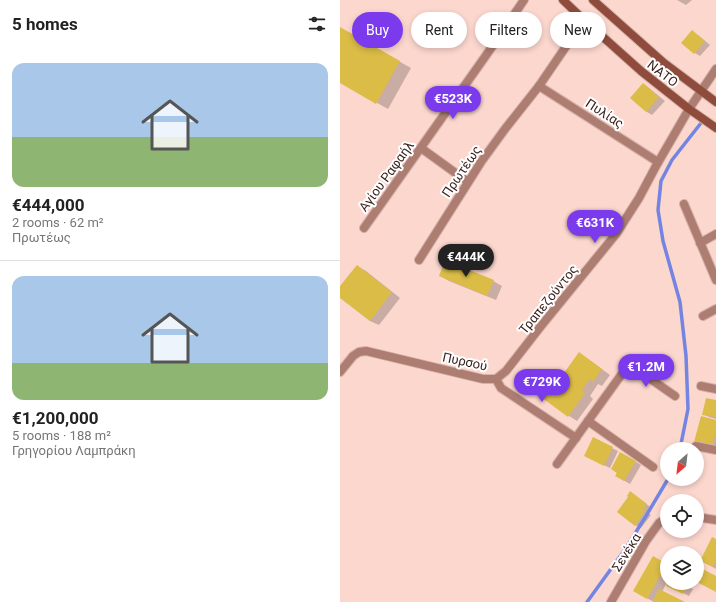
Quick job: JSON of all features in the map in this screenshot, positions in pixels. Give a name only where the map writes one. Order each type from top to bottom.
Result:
[{"type":"main road","name":"ΝΑΤΟ","points":[[563,0],[576,12]]},
{"type":"main road","name":"ΝΑΤΟ","points":[[593,0],[664,63],[716,102]]},
{"type":"main road","name":"ΝΑΤΟ","points":[[606,40],[641,71],[689,109],[716,128]]},
{"type":"street","name":"Αγίου Ραφαήλ","points":[[364,228],[524,0]]},
{"type":"street","name":"Πρωτέως","points":[[419,260],[468,182],[505,129],[539,86],[565,48]]},
{"type":"street","name":"Τραπεζούντος","points":[[496,379],[506,371],[616,234],[639,198],[689,109],[702,92],[716,69]]},
{"type":"street","name":"Πυλίας","points":[[539,86],[658,162]]},
{"type":"street","points":[[421,148],[468,182]]},
{"type":"street","points":[[684,204],[716,280]]},
{"type":"street","points":[[700,243],[716,234]]},
{"type":"street","points":[[703,316],[716,309]]},
{"type":"street","name":"Πυρσού","points":[[340,372],[353,356],[359,352],[366,351],[483,379],[496,379],[501,388],[576,438]]},
{"type":"street","points":[[558,464],[629,364],[675,396]]},
{"type":"street","points":[[701,386],[716,389]]},
{"type":"street","points":[[588,421],[653,467]]},
{"type":"street","points":[[704,448],[716,450]]},
{"type":"street","points":[[704,518],[716,520]]},
{"type":"street","name":"Σενέκα","points":[[611,602],[646,541],[660,522]]},
{"type":"building","points":[[340,27],[352,34],[352,48],[377,48],[400,61],[376,104],[340,83]]},
{"type":"building","points":[[692,30],[705,41],[694,54],[681,43]]},
{"type":"building","points":[[643,83],[659,97],[646,112],[630,98]]},
{"type":"building","points":[[445,260],[494,280],[487,296],[439,276]]},
{"type":"building","points":[[357,265],[392,292],[370,321],[340,298],[340,286]]},
{"type":"building","points":[[579,352],[602,369],[593,382],[590,379],[582,390],[585,393],[568,417],[541,397],[550,384],[554,387]]},
{"type":"building","points":[[706,398],[716,400],[716,417],[702,415]]},
{"type":"building","points":[[701,416],[716,420],[716,432],[712,447],[704,445],[704,442],[694,442]]},
{"type":"building","points":[[593,437],[613,447],[604,466],[584,456]]},
{"type":"building","points":[[620,452],[636,461],[624,481],[615,476],[617,473],[611,469]]},
{"type":"building","points":[[630,491],[647,504],[643,509],[645,511],[635,526],[617,512],[628,497],[627,496]]},
{"type":"building","points":[[712,537],[716,539],[716,560],[713,567],[704,563],[704,553]]},
{"type":"building","points":[[653,556],[660,560],[660,576],[647,599],[633,591]]},
{"type":"building","points":[[704,570],[716,576],[716,592],[704,586]]},
{"type":"building","points":[[659,589],[685,602],[654,602],[653,601]]},
{"type":"building","points":[[674,590],[685,590],[683,594]]},
{"type":"waterway","points":[[681,442],[688,409],[686,356],[680,302],[663,241],[658,210],[661,181],[672,160],[701,123]]},
{"type":"waterway","points":[[587,602],[624,551],[664,486]]}]
